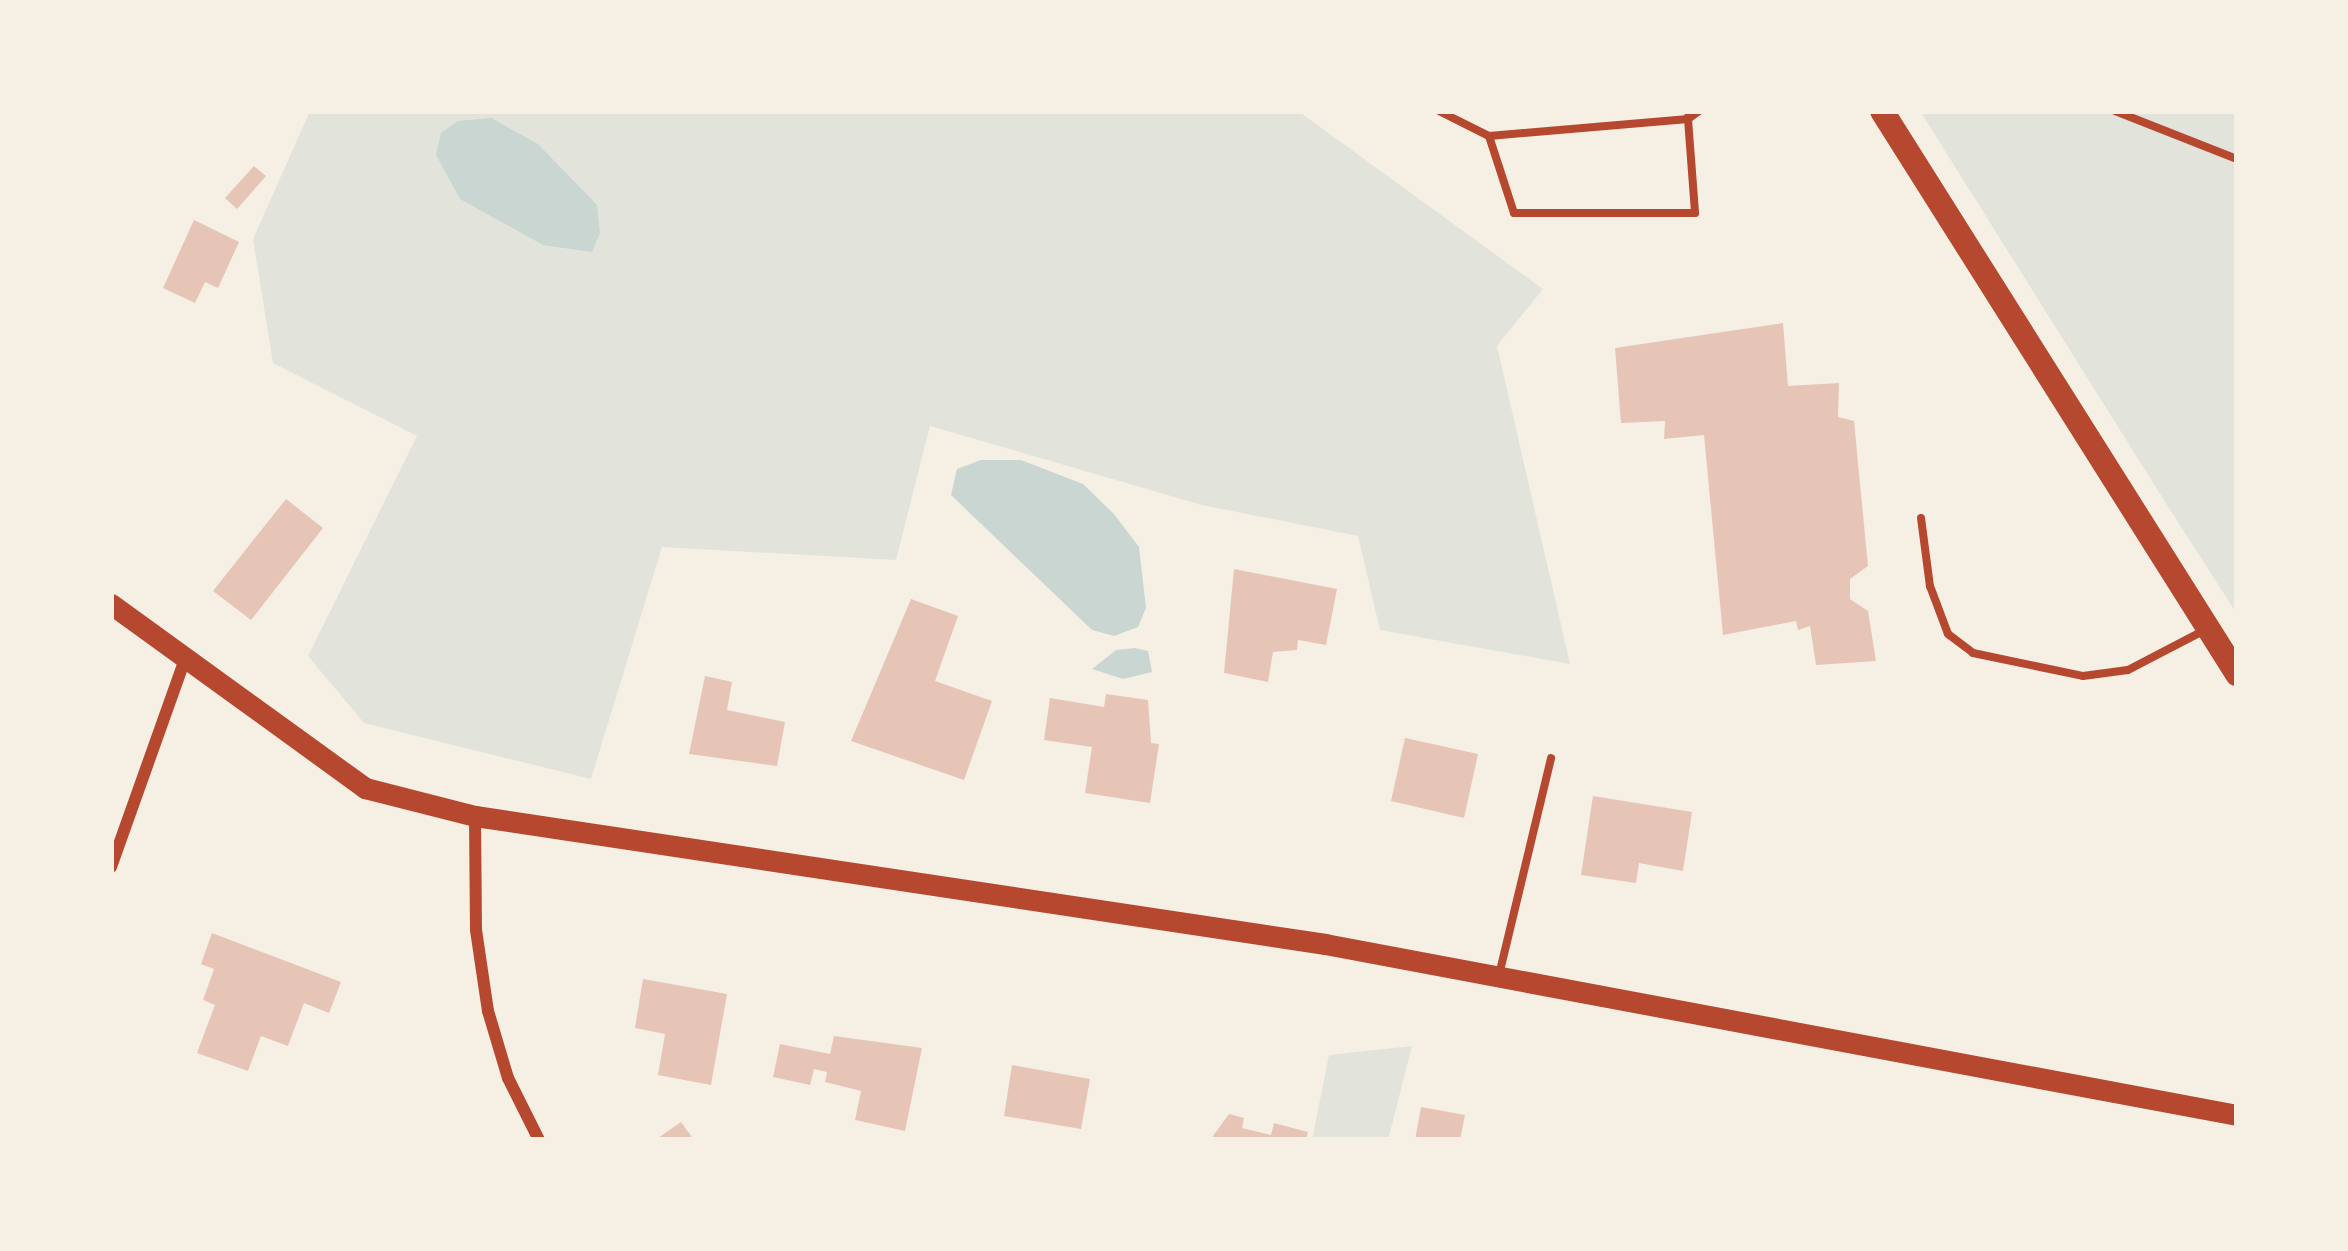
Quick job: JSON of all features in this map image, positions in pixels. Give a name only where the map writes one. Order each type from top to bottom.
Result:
[{"type":"main road","points":[[1882,111],[2237,674]]},
{"type":"main road","points":[[111,604],[184,662],[365,788],[475,816],[1498,976],[2237,1115]]},
{"type":"street","points":[[111,867],[184,662]]},
{"type":"street","points":[[475,816],[482,979],[508,1078],[539,1140]]},
{"type":"lane","points":[[1438,111],[1490,136],[1700,111]]},
{"type":"lane","points":[[2115,111],[2237,159]]},
{"type":"lane","points":[[1490,136],[1514,213],[1695,213],[1689,115]]},
{"type":"lane","points":[[1922,518],[1942,618],[1972,653],[2083,676],[2128,670],[2207,629]]},
{"type":"lane","points":[[1498,976],[1551,758]]},
{"type":"shaded area","points":[[310,111],[1298,111],[1543,289],[1497,346],[1570,664],[1380,630],[1358,536],[1202,505],[930,426],[896,560],[662,547],[591,779],[364,723],[308,656],[417,436],[273,363],[253,239]]},
{"type":"shaded area","points":[[1920,111],[2237,111],[2237,614],[2167,505]]},
{"type":"shaded area","points":[[491,118],[538,144],[597,205],[600,233],[592,252],[543,245],[460,199],[436,155],[441,133],[458,121]]},
{"type":"shaded area","points":[[981,460],[1021,460],[1083,484],[1114,514],[1139,547],[1146,608],[1138,627],[1114,636],[1092,630],[951,495],[957,469]]},
{"type":"shaded area","points":[[1116,650],[1148,651],[1152,672],[1123,679],[1092,669]]},
{"type":"shaded area","points":[[1412,1046],[1388,1140],[1312,1140],[1329,1055]]},
{"type":"building","points":[[254,166],[266,176],[237,209],[225,198]]},
{"type":"building","points":[[194,220],[239,242],[218,288],[205,282],[195,303],[163,288]]},
{"type":"building","points":[[1783,323],[1788,386],[1839,383],[1838,417],[1854,421],[1868,566],[1850,579],[1850,599],[1868,611],[1876,661],[1816,665],[1810,626],[1798,630],[1796,621],[1723,635],[1704,435],[1664,439],[1665,421],[1621,423],[1615,348]]},
{"type":"building","points":[[286,499],[323,528],[251,620],[213,591]]},
{"type":"building","points":[[1234,569],[1337,589],[1326,645],[1298,640],[1297,650],[1273,652],[1268,682],[1224,673]]},
{"type":"building","points":[[911,599],[958,616],[935,681],[992,701],[964,780],[851,741]]},
{"type":"building","points":[[705,676],[732,682],[727,710],[785,722],[777,766],[689,754]]},
{"type":"building","points":[[1106,694],[1148,700],[1151,743],[1159,744],[1150,803],[1085,793],[1092,747],[1044,740],[1050,698],[1104,707]]},
{"type":"building","points":[[1405,738],[1478,754],[1464,818],[1391,801]]},
{"type":"building","points":[[1593,796],[1692,812],[1683,871],[1639,863],[1636,883],[1581,875]]},
{"type":"building","points":[[212,933],[341,982],[329,1013],[304,1003],[288,1046],[261,1036],[248,1071],[197,1053],[215,1005],[203,1000],[214,969],[201,964]]},
{"type":"building","points":[[643,979],[727,994],[711,1085],[658,1075],[665,1034],[635,1028]]},
{"type":"building","points":[[834,1036],[922,1048],[905,1131],[855,1120],[861,1091],[825,1082],[827,1072],[814,1069],[810,1085],[773,1077],[780,1044],[830,1054]]},
{"type":"building","points":[[1012,1065],[1090,1079],[1081,1129],[1004,1116]]},
{"type":"building","points":[[1421,1107],[1465,1115],[1460,1140],[1415,1140]]},
{"type":"building","points":[[1229,1114],[1244,1118],[1242,1128],[1271,1135],[1274,1123],[1308,1132],[1306,1140],[1210,1140]]},
{"type":"building","points":[[681,1122],[694,1140],[655,1140]]}]
